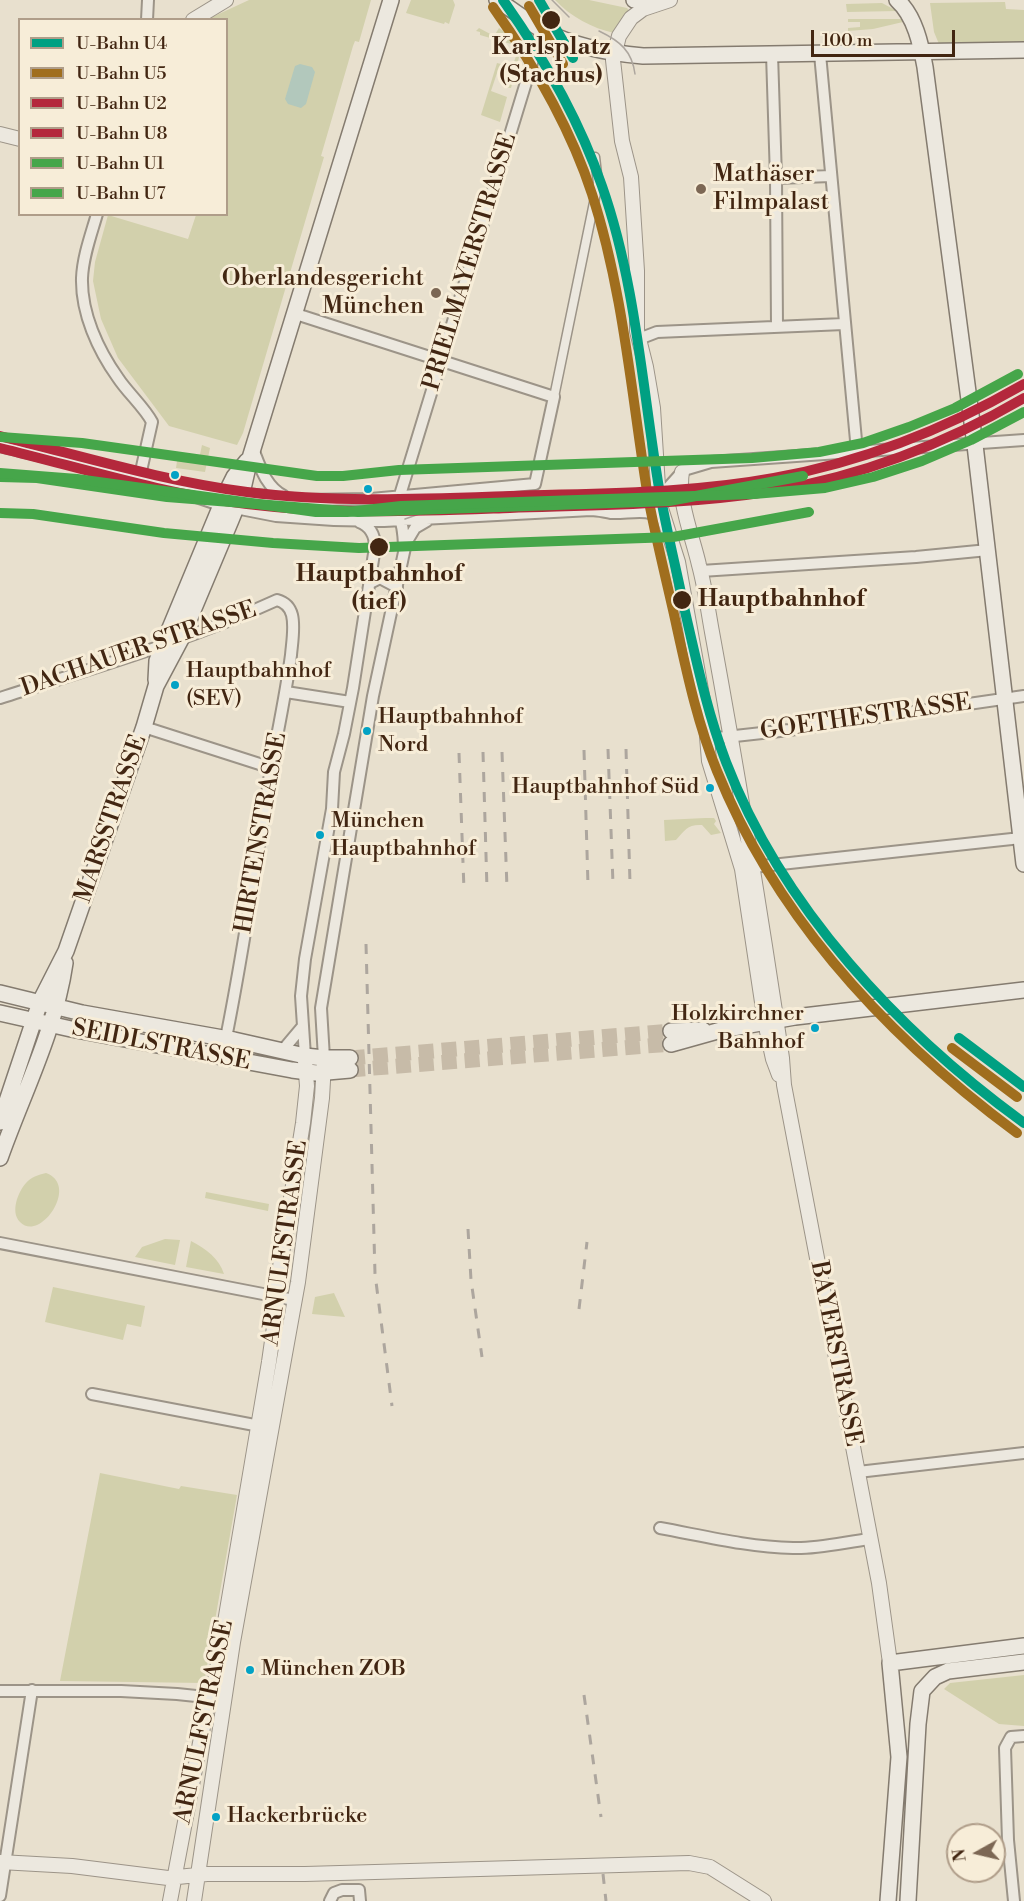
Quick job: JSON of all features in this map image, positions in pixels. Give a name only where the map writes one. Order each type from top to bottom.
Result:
[{"type":"main road","points":[[385,17],[386,0]]},
{"type":"main road","points":[[230,496],[234,477],[252,453],[391,0]]},
{"type":"main road","points":[[497,0],[542,30],[576,45],[614,53],[658,57],[1024,50]]},
{"type":"main road","points":[[634,0],[662,0]]},
{"type":"main road","points":[[897,0],[910,17],[923,52],[975,444],[1024,864]]},
{"type":"main road","name":"MARSSTRASSE","points":[[0,1122],[33,1020],[66,951],[144,727],[156,686],[181,639],[236,508],[230,496]]},
{"type":"main road","name":"MARSSTRASSE","points":[[156,686],[157,662],[163,645],[230,496]]},
{"type":"main road","name":"MARSSTRASSE","points":[[0,1158],[51,1025],[62,984],[66,951]]},
{"type":"main road","points":[[671,1038],[771,1021],[1024,990]]},
{"type":"main road","name":"SEIDLSTRASSE","points":[[0,993],[56,1006],[226,1038],[305,1056],[324,1066]]},
{"type":"main road","name":"SEIDLSTRASSE","points":[[0,1013],[188,1052],[306,1072],[324,1066]]},
{"type":"main road","points":[[324,1066],[350,1064]]},
{"type":"main road","points":[[894,1663],[1024,1646]]},
{"type":"main road","points":[[908,1901],[918,1724],[924,1687],[935,1677],[953,1670],[1024,1662]]},
{"type":"main road","name":"BAYERSTRASSE","points":[[888,1901],[899,1757],[894,1663]]},
{"type":"street","points":[[147,18],[148,0]]},
{"type":"street","points":[[197,18],[226,0]]},
{"type":"street","name":"BAYERSTRASSE","points":[[670,0],[643,9],[631,18],[621,33],[614,53],[613,67],[622,141],[630,177],[637,271],[637,323],[653,408],[659,497],[663,519],[678,562],[708,739],[711,770],[741,869],[771,1021]]},
{"type":"street","name":"PRIELMAYERSTRASSE","points":[[400,495],[542,30]]},
{"type":"street","points":[[772,54],[777,327]]},
{"type":"street","points":[[820,54],[857,451]]},
{"type":"street","points":[[0,134],[18,138]]},
{"type":"street","points":[[0,446],[162,485],[230,496],[326,500],[371,499],[535,484],[598,183],[596,157]]},
{"type":"street","points":[[776,178],[831,176]]},
{"type":"street","points":[[96,216],[85,257],[82,278],[90,321],[107,363],[152,422],[139,480]]},
{"type":"street","points":[[296,314],[554,397]]},
{"type":"street","points":[[639,339],[657,332],[844,324]]},
{"type":"street","points":[[646,512],[682,472],[711,462],[1024,440]]},
{"type":"street","points":[[252,453],[275,492],[290,499]]},
{"type":"street","name":"BAYERSTRASSE","points":[[682,472],[684,506],[701,571],[753,867],[771,1021],[773,1059],[784,1085],[894,1663]]},
{"type":"street","points":[[162,485],[230,496]]},
{"type":"street","points":[[371,499],[392,508],[401,520]]},
{"type":"street","points":[[326,500],[326,520]]},
{"type":"street","points":[[343,520],[344,500]]},
{"type":"street","points":[[236,508],[276,516],[356,521],[591,510],[613,513],[646,512],[656,514],[663,519]]},
{"type":"street","name":"ARNULFSTRASSE","points":[[170,1901],[207,1706],[216,1681],[235,1572],[294,1300],[324,1066],[321,1008],[373,696],[404,551],[412,531],[431,519]]},
{"type":"street","name":"ARNULFSTRASSE","points":[[401,520],[404,551]]},
{"type":"street","name":"ARNULFSTRASSE","points":[[194,1901],[265,1427],[278,1278],[303,1123],[306,1072],[301,996],[305,959],[332,809],[334,772],[345,735],[370,583],[375,539],[368,526],[356,521]]},
{"type":"street","points":[[701,571],[988,550]]},
{"type":"street","points":[[370,583],[380,578],[397,587]]},
{"type":"street","name":"DACHAUER STRASSE","points":[[0,698],[181,639],[277,600]]},
{"type":"street","name":"HIRTENSTRASSE","points":[[226,1038],[286,692],[292,641],[293,616],[287,605],[277,600]]},
{"type":"street","points":[[286,692],[350,702]]},
{"type":"street","name":"GOETHESTRASSE","points":[[708,739],[789,730],[1024,696]]},
{"type":"street","points":[[144,727],[272,768]]},
{"type":"street","points":[[753,867],[1021,838]]},
{"type":"street","name":"SEIDLSTRASSE","points":[[282,1051],[303,1026]]},
{"type":"street","points":[[0,1243],[294,1300]]},
{"type":"street","points":[[92,1394],[265,1427]]},
{"type":"street","points":[[858,1472],[1024,1453]]},
{"type":"street","points":[[660,1528],[739,1542],[793,1548],[809,1548],[870,1539]]},
{"type":"street","points":[[0,1896],[3,1862],[32,1690]]},
{"type":"street","points":[[0,1691],[155,1692],[225,1700]]},
{"type":"street","points":[[1014,1901],[1008,1840],[1005,1748],[1009,1739],[1024,1736]]},
{"type":"street","points":[[3,1862],[72,1866],[174,1878],[682,1862],[700,1864],[710,1868],[764,1901]]},
{"type":"street","points":[[330,1901],[334,1893],[342,1890],[359,1890],[360,1901]]},
{"type":"shaded area","points":[[249,0],[371,0],[359,42],[355,41],[353,46],[321,156],[324,157],[243,433],[237,445],[169,426],[118,358],[101,319],[93,281],[95,262],[108,216],[188,239],[196,216],[228,216],[228,18],[210,18]]},
{"type":"shaded area","points":[[411,0],[453,0],[455,5],[449,24],[406,13]]},
{"type":"shaded area","points":[[555,0],[589,0],[627,8],[630,12],[614,33],[582,21]]},
{"type":"shaded area","points":[[1005,2],[1006,9],[1024,10],[1024,42],[939,44],[934,32],[930,3]]},
{"type":"shaded area","points":[[882,3],[897,11],[847,12],[846,4]]},
{"type":"shaded area","points":[[848,19],[901,19],[903,22],[873,29],[848,31],[848,28],[860,27],[860,22],[848,22]]},
{"type":"shaded area","points":[[479,28],[494,36],[499,28],[520,42],[522,46],[511,88],[503,87],[507,72],[498,70],[491,91],[507,97],[500,122],[481,115],[497,63],[512,67],[518,46],[480,35],[480,32],[476,31]]},
{"type":"shaded area","points":[[300,64],[312,67],[315,72],[306,104],[301,108],[288,104],[285,99],[295,66]]},
{"type":"shaded area","points":[[202,445],[210,448],[205,472],[176,468],[177,461],[199,459]]},
{"type":"shaded area","points":[[714,818],[716,821],[714,824],[721,833],[711,835],[702,825],[697,825],[687,828],[676,840],[665,841],[664,820]]},
{"type":"shaded area","points":[[46,1173],[55,1179],[59,1189],[58,1199],[46,1219],[37,1225],[28,1226],[17,1218],[15,1208],[18,1197],[28,1181]]},
{"type":"shaded area","points":[[206,1192],[269,1204],[268,1211],[205,1198]]},
{"type":"shaded area","points":[[165,1239],[180,1240],[175,1265],[135,1257],[142,1247]]},
{"type":"shaded area","points":[[191,1241],[211,1254],[219,1263],[224,1274],[186,1267]]},
{"type":"shaded area","points":[[53,1287],[145,1306],[141,1327],[127,1324],[123,1340],[45,1322]]},
{"type":"shaded area","points":[[334,1293],[345,1317],[312,1314],[315,1297]]},
{"type":"shaded area","points":[[100,1473],[179,1489],[181,1486],[237,1495],[204,1683],[60,1681]]},
{"type":"shaded area","points":[[1024,1675],[1024,1726],[999,1724],[944,1689],[950,1683]]},
{"type":"tunnel","points":[[350,1058],[671,1031]]},
{"type":"tunnel","points":[[350,1070],[671,1044]]},
{"type":"tram line","points":[[552,0],[569,17]]},
{"type":"tram line","points":[[599,31],[624,48],[631,59],[635,74]]},
{"type":"tram line","points":[[405,519],[422,513]]},
{"type":"railway","points":[[608,749],[613,884]]},
{"type":"railway","points":[[626,749],[630,883]]},
{"type":"railway","points":[[584,750],[588,885]]},
{"type":"railway","points":[[483,752],[487,889]]},
{"type":"railway","points":[[502,752],[507,888]]},
{"type":"railway","points":[[459,753],[464,890]]},
{"type":"railway","points":[[366,944],[375,1274],[392,1406]]},
{"type":"railway","points":[[468,1229],[471,1280],[482,1357]]},
{"type":"railway","points":[[579,1309],[587,1242]]},
{"type":"railway","points":[[584,1695],[601,1817]]},
{"type":"railway","points":[[603,1874],[606,1901]]},
{"type":"metro line","name":"U4","points":[[503,0],[533,44],[583,137],[614,223],[637,336],[662,503],[693,646],[719,743],[750,816],[779,867],[812,916],[849,963],[933,1049],[1024,1123]]},
{"type":"metro line","name":"U4","points":[[539,0],[573,58]]},
{"type":"metro line","name":"U5","points":[[529,6],[563,64]]},
{"type":"metro line","name":"U5","points":[[493,7],[523,51],[562,120],[583,169],[603,230],[619,304],[650,506],[687,671],[710,752],[742,825],[771,877],[805,926],[842,972],[925,1058],[1017,1133]]},
{"type":"metro line","name":"U1","points":[[1,437],[82,443],[317,476],[343,476],[399,470],[752,458],[819,452],[863,443],[955,408],[1018,374]]},
{"type":"metro line","name":"U2","points":[[0,436],[184,481],[247,492],[313,498],[411,499],[642,492],[741,483],[839,463],[934,429],[1024,384]]},
{"type":"metro line","name":"U8","points":[[0,448],[184,494],[247,504],[312,510],[411,511],[642,504],[740,496],[806,485],[839,476],[903,456],[934,443],[1024,398]]},
{"type":"metro line","name":"U7","points":[[0,473],[77,479],[316,512],[347,512],[401,506],[754,494],[825,488],[873,477],[922,461],[971,440],[1024,412]]},
{"type":"metro line","name":"U1","points":[[0,477],[37,478],[167,497],[358,512],[669,501],[803,476]]},
{"type":"metro line","name":"U7","points":[[0,513],[33,514],[164,533],[359,548],[673,537],[809,512]]},
{"type":"metro line","name":"U4","points":[[959,1038],[1024,1087]]},
{"type":"metro line","name":"U5","points":[[952,1048],[1017,1097]]},
{"type":"place","name":"Karlsplatz (Stachus)","points":[[551,20]]},
{"type":"place","name":"Mathäser Filmpalast","points":[[701,189]]},
{"type":"place","name":"Oberlandesgericht München","points":[[436,293]]},
{"type":"place","name":"Hauptbahnhof (tief)","points":[[379,547]]},
{"type":"place","name":"Hauptbahnhof","points":[[682,600]]},
{"type":"place","name":"Hauptbahnhof (SEV)","points":[[175,685]]},
{"type":"place","name":"Hauptbahnhof Nord","points":[[367,731]]},
{"type":"place","name":"Hauptbahnhof Süd","points":[[710,788]]},
{"type":"place","name":"München Hauptbahnhof","points":[[320,835]]},
{"type":"place","name":"Holzkirchner Bahnhof","points":[[815,1028]]},
{"type":"place","name":"München ZOB","points":[[250,1670]]},
{"type":"place","name":"Hackerbrücke","points":[[216,1817]]}]
